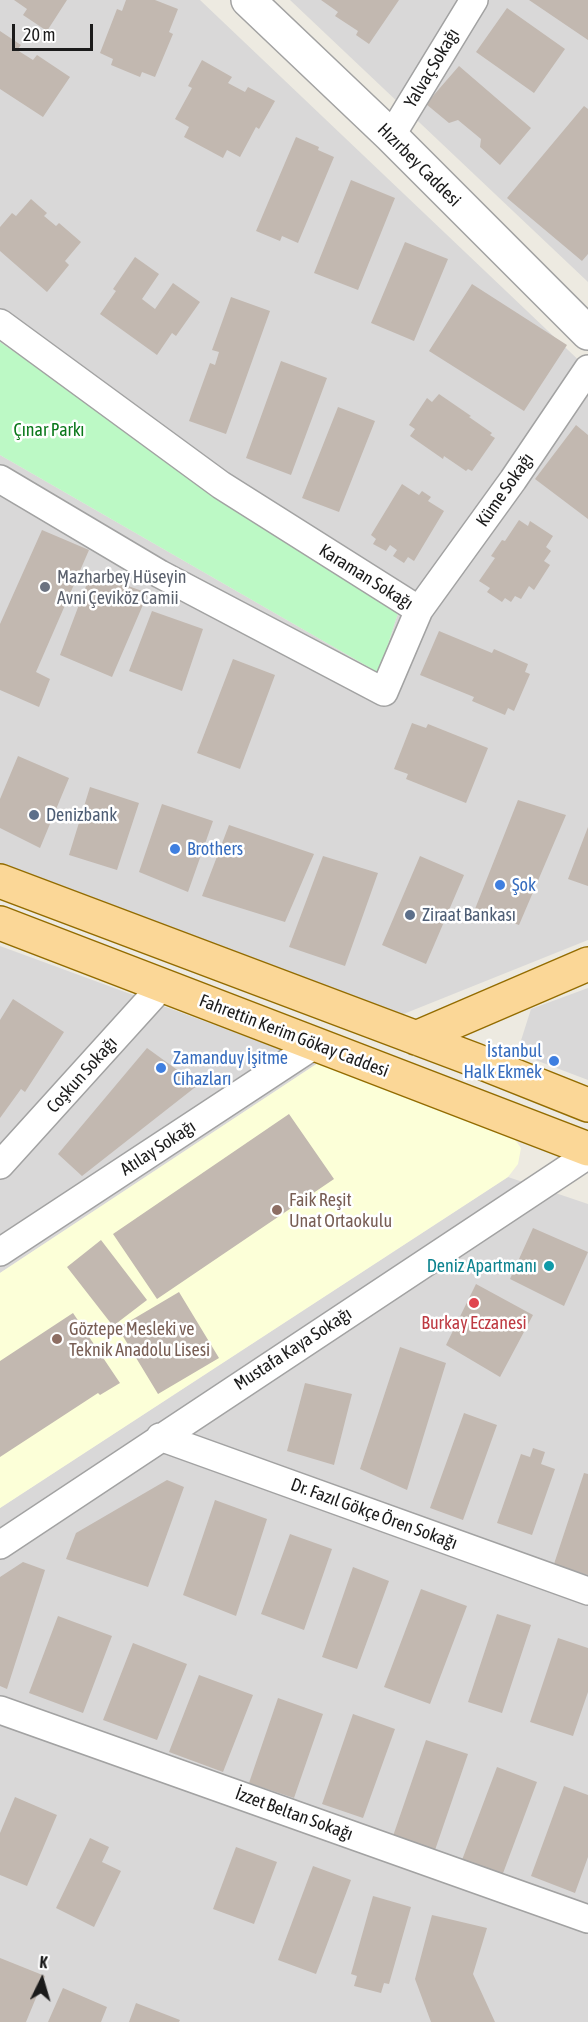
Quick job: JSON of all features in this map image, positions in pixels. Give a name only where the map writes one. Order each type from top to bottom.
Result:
[{"type":"main road","points":[[0,881],[476,1060],[588,1106]]},
{"type":"main road","name":"Fahrettin Kerim Gökay Caddesi","points":[[0,923],[588,1149]]},
{"type":"main road","points":[[416,1038],[588,964]]},
{"type":"main road","points":[[504,1117],[476,1060],[488,1032],[502,1014],[524,996],[557,977]]},
{"type":"street","name":"Hızırbey Caddesi","points":[[248,0],[391,136],[588,333]]},
{"type":"street","name":"Yalvaç Sokağı","points":[[391,136],[474,0]]},
{"type":"street","name":"Karaman Sokağı","points":[[0,323],[221,485],[419,610],[384,692],[160,574],[0,479]]},
{"type":"street","name":"Küme Sokağı","points":[[419,610],[513,480],[588,369]]},
{"type":"street","name":"Coşkun Sokağı","points":[[0,1165],[163,985]]},
{"type":"street","name":"Atılay Sokağı","points":[[0,1252],[316,1044]]},
{"type":"street","name":"Mustafa Kaya Sokağı","points":[[0,1545],[588,1155]]},
{"type":"street","name":"Dr. Fazıl Gökçe Ören Sokağı","points":[[160,1437],[588,1591]]},
{"type":"street","name":"İzzet Beltan Sokağı","points":[[0,1710],[588,1918]]},
{"type":"shaded area","points":[[0,0],[200,0],[588,369],[588,940],[401,1015],[0,867],[0,455],[379,673],[398,613],[0,342]]},
{"type":"shaded area","points":[[290,0],[588,0],[588,282]]},
{"type":"shaded area","points":[[0,946],[318,1063],[0,1273]]},
{"type":"shaded area","points":[[588,988],[588,1080],[517,1053],[531,1009]]},
{"type":"shaded area","name":"Faik Reşit Unat Ortaokulu","points":[[318,1063],[513,1137],[521,1148],[518,1164],[508,1177],[0,1508],[0,1273]]},
{"type":"shaded area","points":[[508,1177],[588,1204],[588,2022],[0,2022],[0,1508]]},
{"type":"green space","name":"Çınar Parkı","points":[[0,342],[398,613],[379,673],[0,455]]},
{"type":"building","points":[[14,0],[67,0],[47,31],[23,15],[27,9]]},
{"type":"building","points":[[126,0],[155,0],[178,9],[169,32],[173,34],[155,77],[142,72],[140,77],[111,65],[113,59],[100,53],[117,9],[122,11]]},
{"type":"building","points":[[321,0],[399,0],[369,44],[356,35],[358,31],[335,16],[338,12]]},
{"type":"building","points":[[529,0],[588,0],[588,40]]},
{"type":"building","points":[[507,8],[565,49],[534,93],[476,52]]},
{"type":"building","points":[[0,31],[21,45],[17,50],[33,60],[37,55],[70,77],[43,117],[0,89]]},
{"type":"building","points":[[202,60],[232,77],[228,83],[245,92],[248,87],[275,101],[259,129],[256,127],[240,157],[227,150],[223,158],[184,137],[189,127],[175,119],[192,88],[188,86]]},
{"type":"building","points":[[459,66],[531,128],[500,165],[480,147],[481,139],[458,120],[449,123],[426,104]]},
{"type":"building","points":[[584,106],[588,109],[588,254],[582,261],[507,198]]},
{"type":"building","points":[[296,137],[319,147],[318,150],[334,157],[298,243],[282,236],[280,241],[256,231]]},
{"type":"building","points":[[351,180],[395,198],[358,290],[314,273]]},
{"type":"building","points":[[31,199],[47,213],[44,216],[56,226],[59,223],[81,242],[65,261],[69,265],[47,292],[0,251],[0,227],[12,213],[16,216]]},
{"type":"building","points":[[405,242],[448,259],[414,341],[371,323]]},
{"type":"building","points":[[135,257],[159,274],[142,299],[155,309],[173,283],[200,302],[176,336],[172,333],[157,355],[100,314],[116,291],[113,289]]},
{"type":"building","points":[[472,284],[567,345],[524,411],[429,351]]},
{"type":"building","points":[[231,297],[270,311],[226,434],[189,421],[210,363],[215,365],[219,352],[212,350]]},
{"type":"building","points":[[281,361],[327,378],[291,475],[246,458]]},
{"type":"building","points":[[439,394],[471,416],[469,417],[492,433],[490,435],[495,438],[472,471],[468,469],[466,471],[444,456],[443,459],[410,436],[415,429],[409,425],[427,398],[432,402]]},
{"type":"building","points":[[338,407],[375,421],[339,512],[302,498]]},
{"type":"building","points":[[576,425],[588,435],[588,519],[535,479]]},
{"type":"building","points":[[402,484],[419,495],[422,491],[431,497],[428,501],[444,511],[414,561],[408,557],[404,563],[393,556],[397,550],[390,545],[386,551],[373,544],[376,539],[371,535]]},
{"type":"building","points":[[519,520],[528,526],[530,521],[553,536],[546,547],[551,551],[544,561],[550,565],[534,590],[529,586],[521,599],[515,596],[511,602],[505,598],[502,602],[487,592],[490,588],[479,581],[495,558],[491,556],[502,540],[505,541]]},
{"type":"building","name":"Mazharbey Hüseyin Avni Çeviköz Camii","points":[[42,530],[89,550],[36,672],[50,679],[39,707],[0,690],[0,624]]},
{"type":"building","points":[[91,573],[148,593],[112,677],[60,655]]},
{"type":"building","points":[[152,611],[203,629],[182,691],[129,671]]},
{"type":"building","points":[[439,631],[492,653],[494,649],[528,664],[525,672],[530,674],[514,711],[508,708],[505,715],[472,701],[474,697],[420,675]]},
{"type":"building","points":[[233,659],[275,675],[240,769],[197,753]]},
{"type":"building","points":[[412,723],[426,728],[428,724],[488,748],[466,803],[406,779],[408,774],[394,769]]},
{"type":"building","points":[[18,756],[69,778],[40,848],[0,828],[0,799]]},
{"type":"building","points":[[90,787],[139,803],[117,870],[69,855]]},
{"type":"building","points":[[518,800],[566,815],[519,925],[475,909]]},
{"type":"building","points":[[162,804],[213,821],[188,892],[139,872]]},
{"type":"building","points":[[229,825],[314,854],[285,922],[202,896]]},
{"type":"building","points":[[588,827],[588,886],[568,879]]},
{"type":"building","points":[[323,856],[378,873],[345,966],[289,947]]},
{"type":"building","points":[[420,856],[464,875],[426,964],[382,945]]},
{"type":"building","points":[[13,999],[64,1032],[25,1092],[21,1089],[0,1118],[0,1020]]},
{"type":"building","points":[[147,1048],[198,1085],[82,1176],[58,1154]]},
{"type":"building","points":[[289,1114],[334,1179],[157,1299],[113,1234]]},
{"type":"building","name":"Deniz Apartmanı","points":[[533,1228],[588,1252],[564,1306],[510,1279]]},
{"type":"building","points":[[101,1240],[147,1300],[113,1326],[67,1267]]},
{"type":"building","points":[[476,1284],[533,1315],[500,1377],[446,1345]]},
{"type":"building","points":[[179,1292],[219,1358],[158,1394],[118,1328]]},
{"type":"building","points":[[73,1313],[120,1383],[100,1395],[98,1393],[0,1457],[0,1361]]},
{"type":"building","points":[[400,1347],[446,1363],[407,1490],[360,1469]]},
{"type":"building","points":[[305,1383],[352,1394],[334,1465],[287,1451]]},
{"type":"building","points":[[464,1413],[497,1425],[463,1520],[430,1508]]},
{"type":"building","points":[[533,1448],[545,1452],[541,1464],[555,1469],[532,1535],[497,1523],[521,1454],[530,1457]]},
{"type":"building","points":[[584,1473],[588,1474],[588,1575],[554,1564]]},
{"type":"building","points":[[167,1480],[184,1487],[148,1587],[66,1559],[76,1533]]},
{"type":"building","points":[[215,1500],[267,1519],[236,1616],[183,1595]]},
{"type":"building","points":[[290,1534],[332,1549],[304,1630],[261,1614]]},
{"type":"building","points":[[23,1562],[45,1570],[7,1689],[0,1686],[0,1577]]},
{"type":"building","points":[[353,1567],[389,1581],[357,1669],[322,1657]]},
{"type":"building","points":[[421,1589],[467,1606],[430,1704],[384,1687]]},
{"type":"building","points":[[497,1614],[531,1625],[502,1713],[468,1702]]},
{"type":"building","points":[[58,1616],[112,1636],[83,1713],[29,1693]]},
{"type":"building","points":[[558,1638],[588,1648],[588,1692],[573,1736],[530,1722]]},
{"type":"building","points":[[133,1643],[187,1664],[157,1740],[103,1720]]},
{"type":"building","points":[[199,1675],[253,1695],[223,1772],[169,1752]]},
{"type":"building","points":[[278,1698],[323,1714],[294,1798],[249,1783]]},
{"type":"building","points":[[353,1714],[395,1729],[363,1818],[322,1804]]},
{"type":"building","points":[[426,1740],[468,1754],[434,1853],[392,1839]]},
{"type":"building","points":[[497,1767],[537,1782],[502,1876],[462,1860]]},
{"type":"building","points":[[564,1786],[588,1795],[588,1857],[575,1893],[531,1876]]},
{"type":"building","points":[[15,1797],[57,1815],[27,1886],[0,1875],[0,1833]]},
{"type":"building","points":[[90,1838],[109,1847],[102,1862],[121,1871],[94,1927],[56,1908]]},
{"type":"building","points":[[236,1847],[277,1862],[254,1924],[213,1909]]},
{"type":"building","points":[[313,1866],[351,1880],[316,1974],[278,1960]]},
{"type":"building","points":[[373,1896],[411,1907],[389,1984],[384,1983],[381,1993],[354,1986],[357,1976],[351,1974]]},
{"type":"building","points":[[432,1915],[487,1928],[473,1974],[495,2022],[431,2022],[415,1979]]},
{"type":"building","points":[[0,1958],[45,1976],[26,2022],[0,2022]]},
{"type":"building","points":[[63,1988],[107,2007],[101,2022],[48,2022]]},
{"type":"building","points":[[136,2003],[180,2020],[179,2022],[129,2022]]},
{"type":"place","name":"Mazharbey Hüseyin Avni Çeviköz Camii","points":[[45,587]]},
{"type":"place","name":"Denizbank","points":[[34,815]]},
{"type":"place","name":"Brothers","points":[[175,849]]},
{"type":"place","name":"Şok","points":[[500,885]]},
{"type":"place","name":"Ziraat Bankası","points":[[410,915]]},
{"type":"place","name":"İstanbul Halk Ekmek","points":[[554,1061]]},
{"type":"place","name":"Zamanduy İşitme Cihazları","points":[[161,1068]]},
{"type":"place","name":"Faik Reşit Unat Ortaokulu","points":[[277,1210]]},
{"type":"place","name":"Deniz Apartmanı","points":[[549,1266]]},
{"type":"place","name":"Burkay Eczanesi","points":[[474,1303]]},
{"type":"place","name":"Göztepe Mesleki ve Teknik Anadolu Lisesi","points":[[57,1339]]}]
